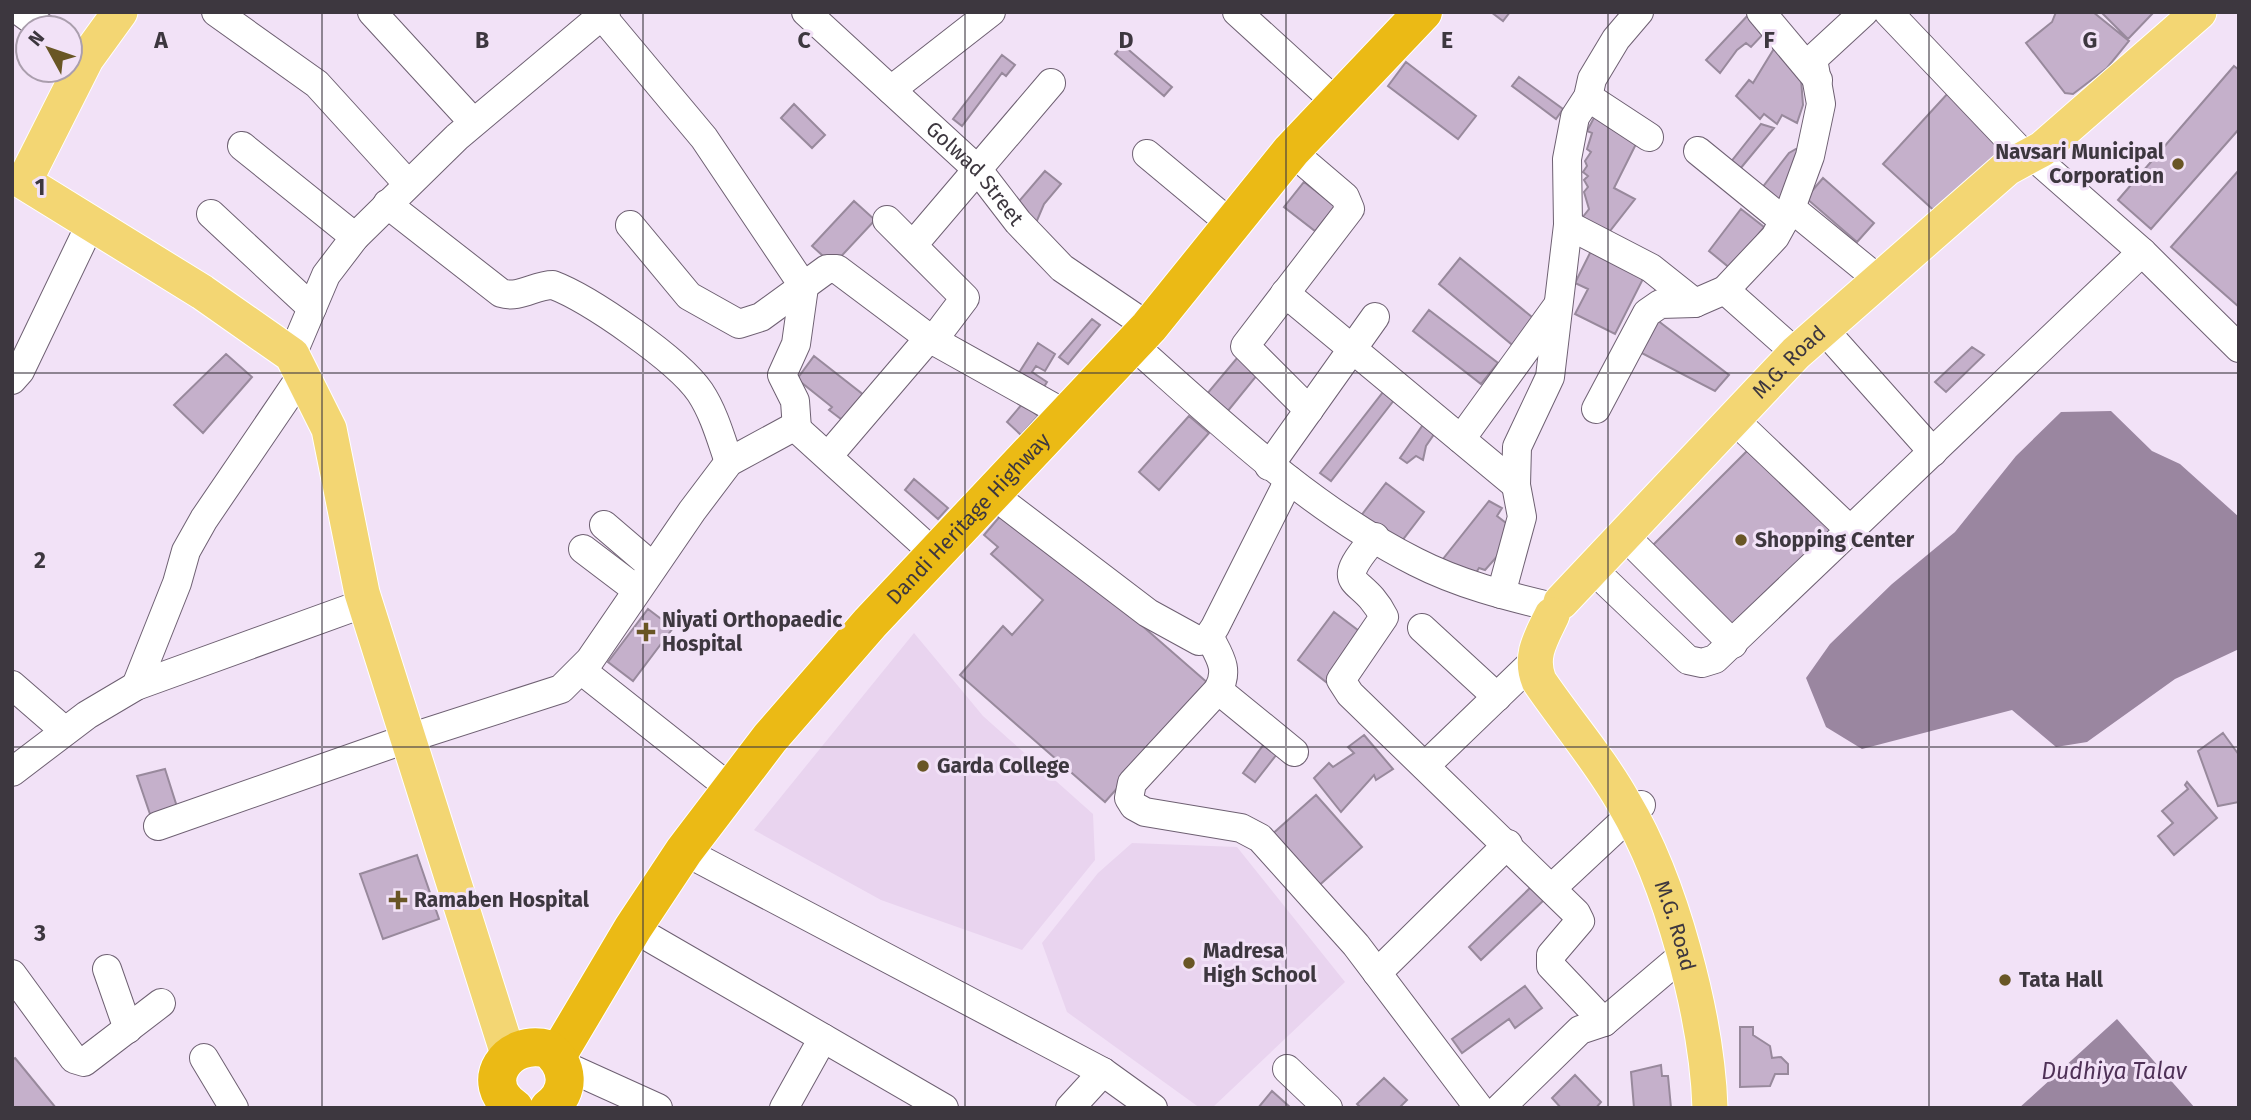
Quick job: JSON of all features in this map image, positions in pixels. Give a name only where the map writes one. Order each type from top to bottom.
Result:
[{"type":"highway","name":"Dandi Heritage Highway","points":[[560,1061],[633,928],[684,851],[730,788],[819,679],[1141,335],[1291,151],[1423,12]]},
{"type":"highway","points":[[513,1108],[502,1096],[498,1086],[498,1074],[508,1054],[517,1049],[537,1046],[548,1049],[560,1061],[565,1088],[560,1098],[549,1108]]},
{"type":"main road","points":[[84,47],[120,12]]},
{"type":"main road","name":"M.G. Road","points":[[1722,1108],[1722,1086],[1716,1080],[1705,987],[1674,883],[1655,832],[1636,810],[1555,694],[1539,681],[1534,661],[1560,611],[1796,353],[2007,169],[2034,155],[2199,12]]},
{"type":"main road","points":[[63,84],[18,179],[202,292],[297,365],[329,429],[365,603],[508,1054]]},
{"type":"main road","name":"M.G. Road","points":[[1555,694],[1546,660],[1560,611],[1603,579],[1835,342],[2021,179],[2034,155]]},
{"type":"main road","name":"M.G. Road","points":[[1636,810],[1683,955],[1703,1029],[1710,1108]]},
{"type":"street","points":[[216,12],[317,84],[408,184]]},
{"type":"street","points":[[372,12],[473,122]]},
{"type":"street","name":"Golwad Street","points":[[806,12],[978,170],[1018,222],[1062,268],[1141,335],[1279,473],[1415,562],[1500,594],[1560,611]]},
{"type":"street","points":[[891,90],[991,12]]},
{"type":"street","points":[[1237,12],[1337,103]]},
{"type":"street","points":[[1500,594],[1522,517],[1516,485],[1517,447],[1550,377],[1568,225],[1565,212],[1569,150],[1575,117],[1588,97],[1592,79],[1616,39],[1639,12]]},
{"type":"street","points":[[1761,12],[1818,80]]},
{"type":"street","points":[[1596,409],[1647,313],[1660,304],[1695,303],[1725,290],[1775,237],[1810,156],[1821,104],[1813,59],[1864,12]]},
{"type":"street","points":[[1888,12],[2034,155],[2142,252],[2239,348]]},
{"type":"street","points":[[136,686],[177,583],[186,551],[297,365],[312,308],[326,275],[355,237],[473,122],[604,14],[704,138],[804,287],[796,344],[782,375],[795,401],[797,429]]},
{"type":"street","points":[[913,245],[1051,83]]},
{"type":"street","points":[[1588,97],[1649,137]]},
{"type":"street","points":[[242,146],[355,237]]},
{"type":"street","points":[[1291,151],[1345,197],[1350,209],[1245,346],[1309,410]]},
{"type":"street","points":[[1698,151],[1879,280]]},
{"type":"street","points":[[1147,154],[1231,224]]},
{"type":"street","points":[[387,204],[501,293],[513,296],[542,285],[553,285],[645,342],[683,372],[701,393],[729,462]]},
{"type":"street","points":[[211,214],[312,308]]},
{"type":"street","points":[[829,455],[965,298],[887,220]]},
{"type":"street","points":[[12,380],[20,371],[91,223]]},
{"type":"street","points":[[630,225],[689,296],[739,324],[761,317],[827,269],[837,269],[846,273],[931,339],[1067,415]]},
{"type":"street","points":[[1568,225],[1651,268],[1695,303]]},
{"type":"street","points":[[1603,579],[1688,660],[1702,663],[1715,659],[2142,252]]},
{"type":"street","points":[[1725,290],[1796,353]]},
{"type":"street","points":[[1285,293],[1516,485]]},
{"type":"street","points":[[1461,439],[1560,302]]},
{"type":"street","points":[[992,494],[1148,613],[1189,638],[1199,641],[1209,636],[1309,410],[1375,317]]},
{"type":"street","points":[[1835,342],[1933,452]]},
{"type":"street","points":[[158,826],[406,739],[561,689],[582,670],[729,462],[788,430],[797,429],[829,455],[936,555]]},
{"type":"street","points":[[1746,431],[1851,531]]},
{"type":"street","points":[[604,525],[653,567]]},
{"type":"street","points":[[1375,537],[1353,564],[1351,573],[1353,582],[1379,607],[1384,617],[1341,680],[1350,694],[1508,844],[1580,921],[1551,955],[1551,966],[1604,1022]]},
{"type":"street","points":[[1635,546],[1733,644]]},
{"type":"street","points":[[583,549],[637,590]]},
{"type":"street","points":[[13,771],[65,731],[136,686],[365,603]]},
{"type":"street","points":[[1422,628],[1497,697]]},
{"type":"street","points":[[1209,636],[1225,668],[1224,678],[1218,690],[1132,783],[1129,798],[1145,812],[1241,828],[1260,838],[1377,973],[1479,1108]]},
{"type":"street","points":[[1425,766],[1534,661]]},
{"type":"street","points":[[582,670],[730,788]]},
{"type":"street","points":[[12,685],[65,731]]},
{"type":"street","points":[[1218,690],[1294,752]]},
{"type":"street","points":[[1552,888],[1636,810]]},
{"type":"street","points":[[1377,973],[1508,844]]},
{"type":"street","points":[[684,851],[1103,1072],[1153,1108]]},
{"type":"street","points":[[633,928],[944,1108]]},
{"type":"street","points":[[1500,1108],[1580,1030],[1604,1022],[1683,955]]},
{"type":"street","points":[[107,969],[128,1029]]},
{"type":"street","points":[[12,974],[74,1059],[85,1062],[161,1003]]},
{"type":"street","points":[[785,1108],[823,1038]]},
{"type":"street","points":[[204,1058],[234,1108]]},
{"type":"street","points":[[560,1061],[657,1108]]},
{"type":"street","points":[[1287,1069],[1328,1108]]},
{"type":"street","points":[[1070,1108],[1103,1072]]},
{"type":"shaded area","name":"Garda College","points":[[914,633],[983,716],[1093,814],[1095,860],[1022,950],[881,900],[754,830]]},
{"type":"shaded area","name":"Madresa High School","points":[[1132,843],[1237,847],[1345,982],[1212,1108],[1200,1108],[1067,1012],[1042,943],[1098,873]]},
{"type":"water","points":[[2111,411],[2152,451],[2180,464],[2239,517],[2239,649],[2175,679],[2087,742],[2056,747],[2012,710],[1862,749],[1826,727],[1806,678],[1830,644],[1892,584],[1955,532],[2016,456],[2061,412]]},
{"type":"water","name":"Dudhiya Talav","points":[[2117,1019],[2195,1108],[2019,1108]]},
{"type":"building","points":[[1491,12],[1510,12],[1503,21]]},
{"type":"building","points":[[2056,12],[2093,12],[2129,41],[2107,68],[2073,94],[2065,93],[2026,43],[2052,22]]},
{"type":"building","points":[[2101,12],[2154,12],[2128,39]]},
{"type":"building","points":[[1750,13],[1767,30],[1751,47],[1746,43],[1737,50],[1720,73],[1706,60]]},
{"type":"building","points":[[1123,45],[1172,87],[1164,96],[1115,54]]},
{"type":"building","points":[[1775,47],[1801,79],[1803,105],[1797,123],[1782,115],[1777,124],[1764,114],[1760,119],[1736,96],[1749,80],[1753,83]]},
{"type":"building","points":[[1002,55],[1015,65],[1006,76],[1002,73],[962,126],[953,119]]},
{"type":"building","points":[[1406,62],[1476,116],[1458,139],[1388,86]]},
{"type":"building","name":"Navsari Municipal Corporation","points":[[2234,66],[2239,70],[2239,129],[2151,229],[2118,200]]},
{"type":"building","points":[[1519,77],[1563,109],[1556,119],[1512,86]]},
{"type":"building","points":[[1949,92],[2001,150],[1940,216],[1883,164]]},
{"type":"building","points":[[794,104],[825,135],[812,148],[781,118]]},
{"type":"building","points":[[1596,114],[1637,142],[1614,188],[1635,199],[1606,236],[1582,218],[1589,209],[1584,192],[1588,187],[1584,180],[1588,176],[1583,172],[1587,166],[1585,161],[1591,152],[1587,149],[1592,133],[1587,131]]},
{"type":"building","points":[[1761,124],[1774,128],[1735,175],[1726,168]]},
{"type":"building","points":[[1796,149],[1801,153],[1794,181],[1775,206],[1758,193],[1789,153]]},
{"type":"building","points":[[2239,170],[2239,307],[2171,247]]},
{"type":"building","points":[[1045,171],[1061,184],[1044,204],[1036,223],[1015,206]]},
{"type":"building","points":[[1823,178],[1874,223],[1857,242],[1806,198]]},
{"type":"building","points":[[1304,182],[1335,206],[1315,231],[1284,207]]},
{"type":"building","points":[[854,201],[875,220],[833,265],[812,246]]},
{"type":"building","points":[[1741,209],[1764,227],[1731,269],[1709,251]]},
{"type":"building","points":[[1592,249],[1645,275],[1615,334],[1575,314],[1588,289],[1575,283]]},
{"type":"building","points":[[1460,258],[1538,322],[1516,348],[1439,284]]},
{"type":"building","points":[[1429,310],[1498,363],[1481,384],[1413,331]]},
{"type":"building","points":[[1092,319],[1100,325],[1068,364],[1059,357]]},
{"type":"building","points":[[1657,320],[1729,375],[1715,391],[1630,347]]},
{"type":"building","points":[[1038,343],[1055,354],[1045,371],[1036,366],[1032,372],[1047,382],[1039,395],[1015,379]]},
{"type":"building","points":[[1972,347],[1984,355],[1946,392],[1935,382]]},
{"type":"building","points":[[226,354],[252,377],[203,433],[174,405]]},
{"type":"building","points":[[814,356],[865,396],[845,422],[829,410],[832,407],[797,379]]},
{"type":"building","points":[[1238,357],[1258,374],[1227,412],[1206,395]]},
{"type":"building","points":[[1387,387],[1398,395],[1331,481],[1320,473]]},
{"type":"building","points":[[1023,403],[1038,416],[1021,435],[1007,422]]},
{"type":"building","points":[[1189,416],[1209,433],[1159,490],[1139,472]]},
{"type":"building","points":[[1427,419],[1439,427],[1426,446],[1423,460],[1416,456],[1407,463],[1400,458]]},
{"type":"building","name":"Shopping Center","points":[[1747,451],[1834,531],[1735,630],[1649,549]]},
{"type":"building","points":[[914,479],[948,508],[938,519],[905,490]]},
{"type":"building","points":[[1386,483],[1424,512],[1398,546],[1360,517]]},
{"type":"building","points":[[1489,501],[1502,508],[1497,516],[1506,523],[1503,536],[1509,543],[1485,570],[1479,568],[1474,576],[1439,564]]},
{"type":"building","points":[[1007,508],[1209,684],[1105,802],[960,675],[1003,626],[1012,635],[1043,600],[991,554],[998,547],[984,535]]},
{"type":"building","points":[[648,609],[673,628],[633,681],[608,662]]},
{"type":"building","points":[[1334,612],[1363,634],[1326,682],[1298,660]]},
{"type":"building","points":[[2223,733],[2239,755],[2239,802],[2218,806],[2198,751]]},
{"type":"building","points":[[1364,735],[1393,769],[1376,780],[1374,775],[1341,812],[1314,778],[1329,763],[1333,767],[1354,753],[1348,747]]},
{"type":"building","points":[[1264,744],[1277,754],[1255,782],[1243,773]]},
{"type":"building","points":[[165,769],[178,810],[152,820],[137,776]]},
{"type":"building","points":[[2187,782],[2217,818],[2174,855],[2158,836],[2173,823],[2162,811],[2188,789],[2185,785]]},
{"type":"building","points":[[1316,795],[1362,847],[1315,889],[1269,837]]},
{"type":"building","points":[[417,855],[439,919],[383,939],[360,874]]},
{"type":"building","points":[[1532,886],[1545,899],[1481,960],[1469,947]]},
{"type":"building","points":[[1525,986],[1542,1008],[1515,1028],[1509,1019],[1462,1053],[1452,1039]]},
{"type":"building","points":[[1740,1027],[1753,1027],[1753,1035],[1770,1046],[1772,1058],[1781,1057],[1788,1064],[1788,1074],[1775,1074],[1770,1086],[1740,1087]]},
{"type":"building","points":[[15,1058],[56,1108],[12,1108],[12,1060]]},
{"type":"building","points":[[1661,1065],[1662,1076],[1668,1076],[1671,1108],[1634,1108],[1631,1072]]},
{"type":"building","points":[[1575,1075],[1601,1102],[1596,1108],[1561,1108],[1552,1098]]},
{"type":"building","points":[[1384,1078],[1407,1100],[1399,1108],[1361,1108],[1357,1104]]},
{"type":"building","points":[[1272,1091],[1291,1108],[1258,1108]]},
{"type":"place","name":"Navsari Municipal Corporation","points":[[2178,164]]},
{"type":"place","name":"Shopping Center","points":[[1741,540]]},
{"type":"place","name":"Niyati Orthopaedic Hospital","points":[[646,632]]},
{"type":"place","name":"Garda College","points":[[923,766]]},
{"type":"place","name":"Ramaben Hospital","points":[[398,900]]},
{"type":"place","name":"Madresa High School","points":[[1189,963]]},
{"type":"place","name":"Tata Hall","points":[[2005,980]]}]
